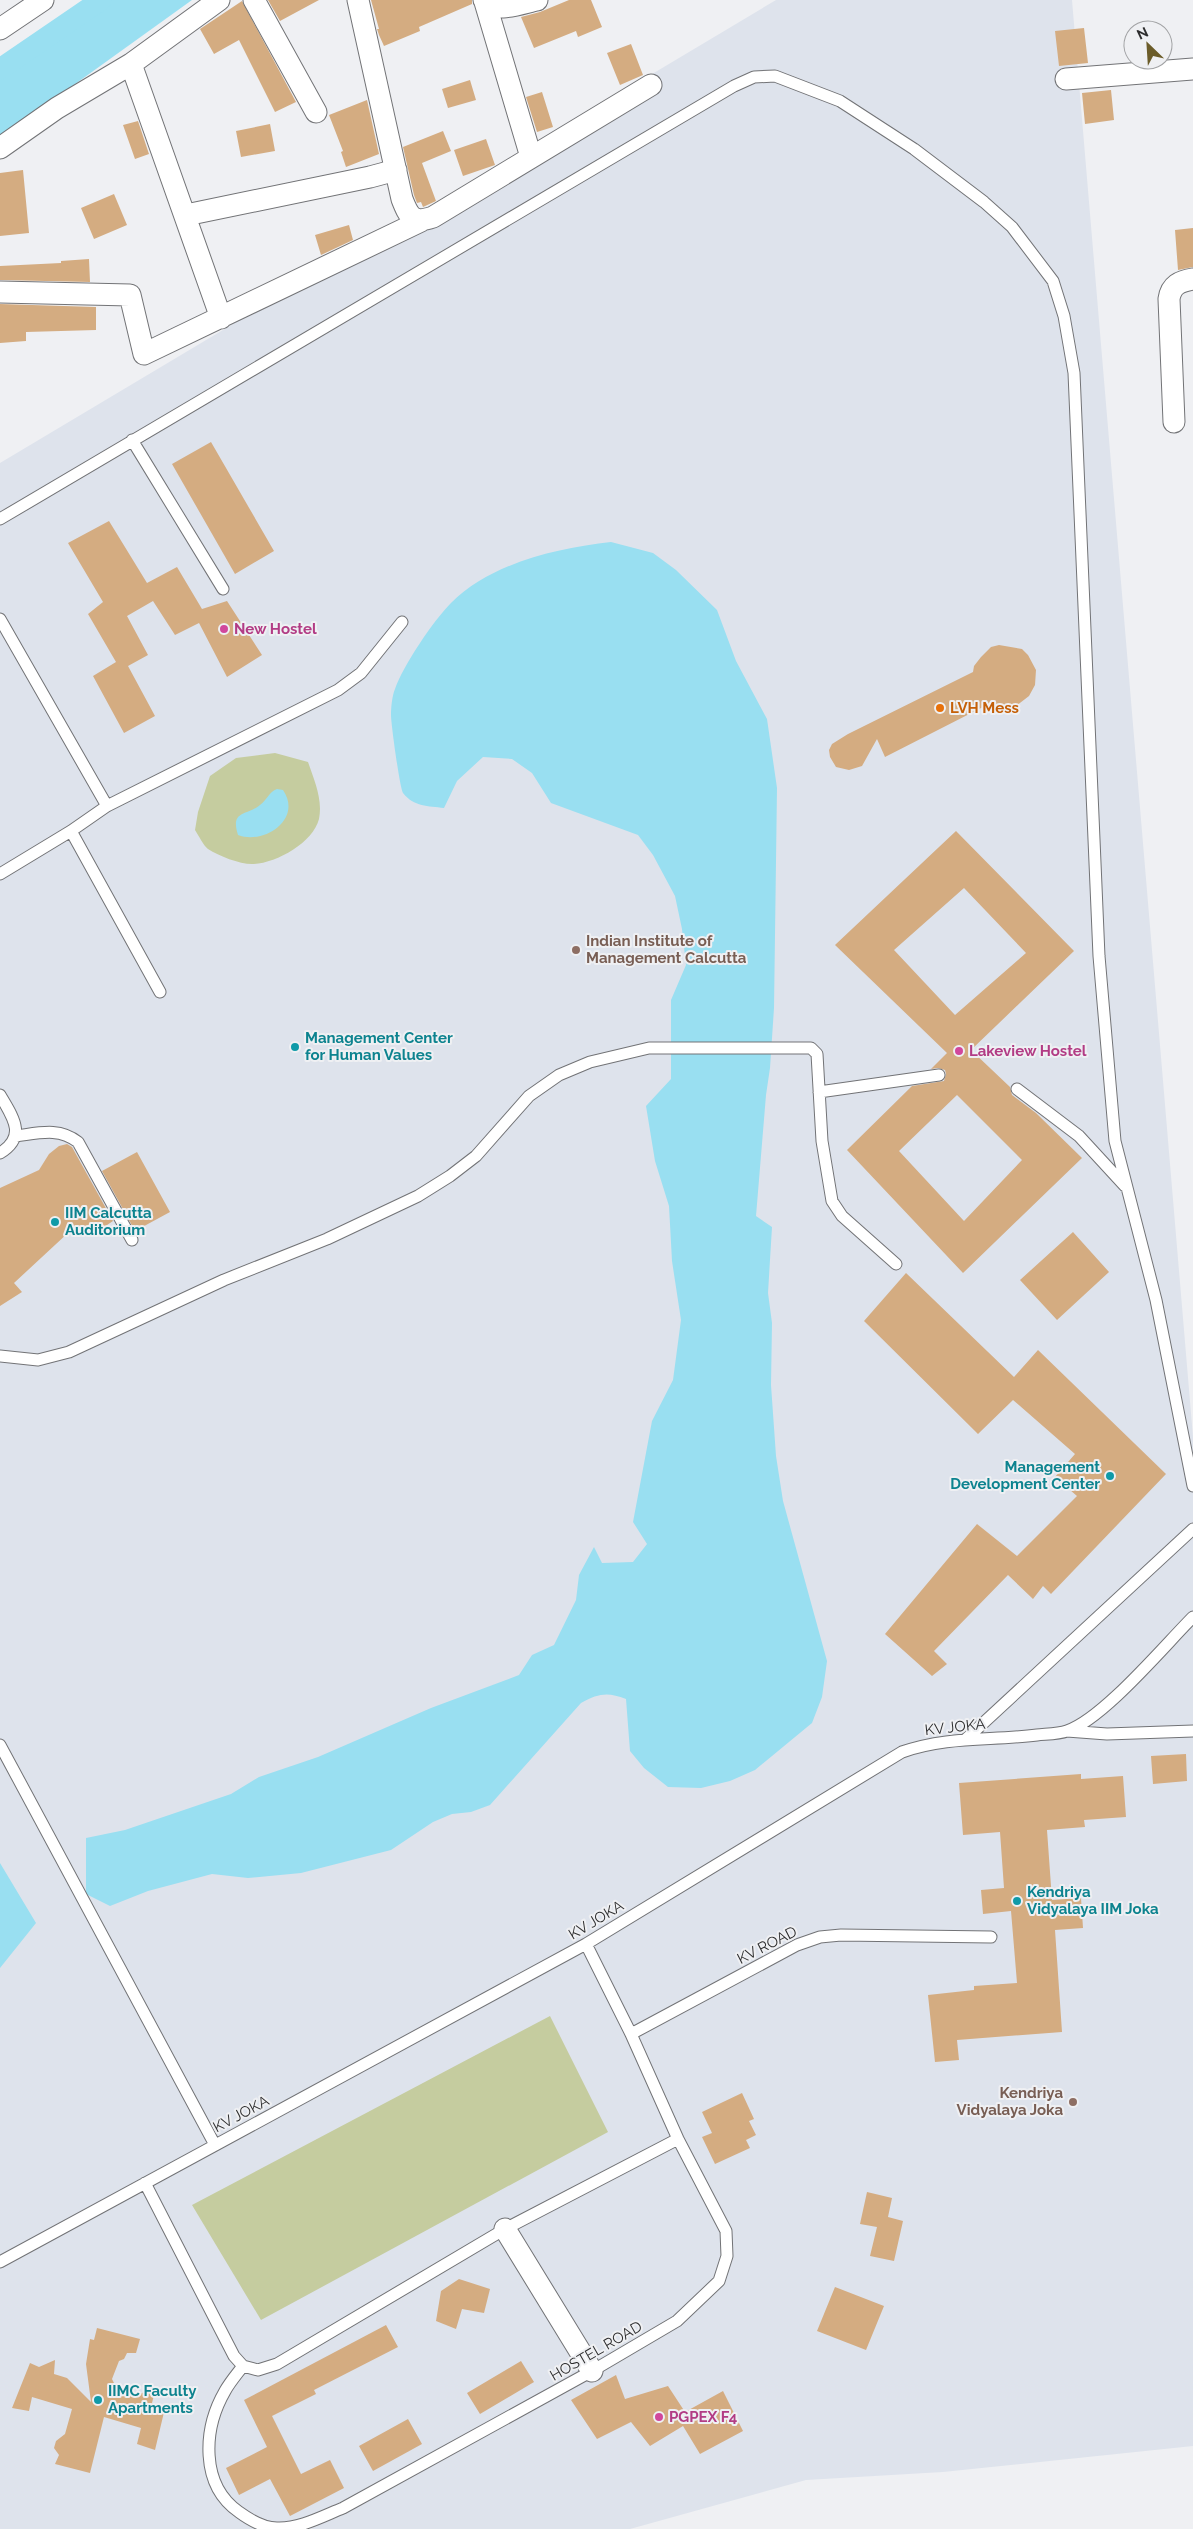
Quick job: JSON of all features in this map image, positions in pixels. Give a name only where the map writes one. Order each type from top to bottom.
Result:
[{"type":"street","points":[[0,29],[43,0]]},
{"type":"street","points":[[0,148],[57,108],[131,64],[219,0]]},
{"type":"street","points":[[254,0],[316,112]]},
{"type":"street","points":[[358,0],[396,170],[408,213],[415,220],[422,221]]},
{"type":"street","points":[[484,1],[493,6],[502,7],[537,0]]},
{"type":"street","points":[[484,1],[531,157]]},
{"type":"street","points":[[131,64],[221,318]]},
{"type":"street","points":[[1066,78],[1193,69]]},
{"type":"street","points":[[0,292],[130,295],[144,354],[433,217],[651,85]]},
{"type":"street","points":[[186,216],[370,178],[396,170]]},
{"type":"street","points":[[1174,422],[1170,290],[1177,284],[1193,278]]},
{"type":"street","points":[[505,2229],[592,2371]]},
{"type":"lane","points":[[0,519],[725,91],[754,77],[775,76],[840,101],[914,149],[984,202],[1012,227],[1053,281],[1064,316],[1074,373],[1099,956],[1115,1140],[1156,1300],[1193,1486]]},
{"type":"lane","points":[[132,440],[223,589]]},
{"type":"lane","points":[[0,619],[107,806]]},
{"type":"lane","points":[[0,874],[71,831],[107,806],[338,690],[361,673],[402,622]]},
{"type":"lane","points":[[71,831],[160,992]]},
{"type":"lane","points":[[0,1356],[38,1360],[69,1352],[224,1280],[327,1239],[410,1200],[450,1176],[476,1156],[529,1096],[559,1075],[590,1062],[649,1048],[812,1048],[817,1054],[822,1141],[832,1201],[842,1216],[896,1264]]},
{"type":"lane","points":[[819,1092],[939,1075]]},
{"type":"lane","points":[[1017,1089],[1079,1136],[1127,1188]]},
{"type":"lane","points":[[0,1095],[15,1122],[16,1136],[8,1148],[0,1153]]},
{"type":"lane","points":[[16,1136],[53,1131],[68,1134],[78,1142],[132,1240]]},
{"type":"lane","points":[[966,1739],[1193,1529]]},
{"type":"lane","name":"KV JOKA","points":[[0,2262],[586,1944],[902,1752],[926,1743],[966,1739],[1014,1738],[1067,1731],[1097,1714],[1193,1617]]},
{"type":"lane","points":[[1067,1731],[1107,1734],[1193,1731]]},
{"type":"lane","points":[[0,1745],[216,2145]]},
{"type":"lane","name":"KV ROAD","points":[[631,2034],[797,1945],[820,1937],[841,1935],[990,1937]]},
{"type":"lane","name":"HOSTEL ROAD","points":[[243,2366],[225,2390],[214,2416],[208,2453],[213,2481],[225,2502],[252,2522],[277,2528],[308,2522],[343,2508],[592,2371],[677,2321],[719,2281],[726,2256],[726,2231],[678,2139],[631,2034],[586,1944]]},
{"type":"lane","points":[[145,2183],[234,2356],[243,2366],[258,2370],[276,2364],[505,2229],[678,2139]]},
{"type":"shaded area","name":"Indian Institute of Management Calcutta","points":[[776,0],[1072,0],[1193,1437],[1193,2446],[943,2472],[806,2480],[630,2529],[0,2529],[0,463]]},
{"type":"green space","points":[[275,753],[308,762],[320,804],[319,819],[315,828],[301,844],[292,850],[282,856],[261,863],[247,864],[235,861],[208,849],[195,830],[198,812],[210,776],[236,758]]},
{"type":"green space","points":[[550,2016],[608,2132],[261,2320],[192,2205]]},
{"type":"water","points":[[104,0],[192,0],[0,138],[0,78]]},
{"type":"water","points":[[611,542],[653,553],[676,570],[717,610],[736,661],[767,719],[777,788],[774,1008],[756,1216],[772,1227],[768,1293],[772,1323],[771,1385],[776,1456],[783,1501],[827,1661],[822,1697],[812,1723],[755,1770],[730,1781],[701,1788],[668,1787],[644,1768],[630,1751],[626,1699],[614,1695],[598,1695],[581,1703],[490,1805],[471,1812],[452,1814],[433,1822],[391,1850],[301,1873],[248,1878],[212,1874],[148,1891],[110,1906],[86,1894],[86,1838],[125,1830],[231,1794],[259,1777],[318,1757],[431,1708],[519,1675],[532,1655],[554,1645],[576,1600],[579,1575],[594,1547],[602,1563],[633,1562],[647,1544],[633,1522],[652,1421],[673,1380],[681,1320],[672,1261],[669,1206],[655,1161],[646,1106],[671,1079],[671,1000],[686,965],[682,929],[675,896],[653,855],[638,835],[551,803],[532,773],[512,759],[483,757],[457,781],[444,808],[422,805],[407,798],[402,789],[391,715],[394,692],[411,656],[444,611],[467,589],[485,577],[505,568],[547,553]]},
{"type":"water","points":[[277,789],[283,790],[288,801],[288,811],[284,820],[269,833],[248,837],[238,835],[236,821],[238,817],[260,805]]},
{"type":"water","points":[[0,1863],[36,1923],[0,1968]]},
{"type":"building","points":[[268,0],[319,0],[280,21]]},
{"type":"building","points":[[371,0],[472,0],[472,4],[419,27],[420,31],[384,46],[377,29],[379,29]]},
{"type":"building","points":[[569,0],[591,0],[602,27],[578,37],[576,31],[534,48],[521,17],[540,12]]},
{"type":"building","points":[[242,1],[296,102],[275,112],[239,40],[214,54],[200,29]]},
{"type":"building","points":[[1084,28],[1088,63],[1059,66],[1055,31]]},
{"type":"building","points":[[631,44],[643,75],[620,85],[607,53]]},
{"type":"building","points":[[470,80],[476,100],[448,108],[442,89]]},
{"type":"building","points":[[1111,90],[1114,120],[1085,124],[1082,93]]},
{"type":"building","points":[[542,92],[553,127],[537,132],[526,97]]},
{"type":"building","points":[[367,100],[379,154],[346,167],[341,152],[343,151],[329,115]]},
{"type":"building","points":[[138,121],[149,154],[135,159],[123,125]]},
{"type":"building","points":[[270,124],[275,151],[241,157],[236,131]]},
{"type":"building","points":[[443,131],[451,151],[422,163],[436,201],[423,207],[421,202],[417,203],[414,195],[403,147]]},
{"type":"building","points":[[486,139],[495,165],[463,176],[454,150]]},
{"type":"building","points":[[23,170],[29,233],[0,236],[0,173]]},
{"type":"building","points":[[114,194],[127,225],[94,239],[81,208]]},
{"type":"building","points":[[349,225],[353,240],[321,255],[315,235]]},
{"type":"building","points":[[1193,228],[1193,267],[1178,270],[1175,230]]},
{"type":"building","points":[[89,259],[90,282],[0,280],[0,266],[61,263],[61,261]]},
{"type":"building","points":[[0,304],[96,307],[96,330],[26,332],[26,341],[0,343]]},
{"type":"building","points":[[211,442],[274,551],[235,574],[172,464]]},
{"type":"building","name":"New Hostel","points":[[109,521],[147,583],[177,567],[202,609],[227,601],[262,655],[227,677],[199,623],[175,635],[153,601],[127,616],[148,655],[128,666],[155,716],[124,733],[93,676],[116,662],[88,614],[103,602],[68,543]]},
{"type":"building","name":"LVH Mess","points":[[999,645],[1022,649],[1028,655],[1036,670],[1035,685],[1029,696],[1016,706],[1003,711],[985,706],[885,757],[877,739],[862,766],[849,770],[836,767],[830,757],[829,750],[832,744],[848,734],[973,672],[974,666],[981,657],[991,647]]},
{"type":"building","name":"Lakeview Hostel","points":[[956,831],[1074,951],[971,1050],[1010,1087],[1012,1095],[1036,1113],[1082,1158],[963,1273],[847,1150],[912,1086],[944,1081],[945,1070],[931,1069],[947,1053],[835,945]],"holes":[[[964,888],[1026,953],[955,1015],[894,950]],[[957,1095],[1022,1160],[964,1221],[899,1151]]]},
{"type":"building","name":"IIM Calcutta Auditorium","points":[[67,1144],[72,1147],[113,1221],[104,1227],[78,1235],[69,1232],[14,1283],[22,1292],[0,1306],[0,1188],[39,1170],[49,1154],[59,1146]]},
{"type":"building","points":[[137,1152],[170,1212],[135,1231],[102,1171]]},
{"type":"building","points":[[1073,1232],[1109,1272],[1057,1320],[1020,1280]]},
{"type":"building","name":"Management Development Center","points":[[906,1273],[1014,1377],[1038,1350],[1166,1474],[1051,1594],[1043,1586],[1033,1599],[1008,1575],[934,1651],[947,1664],[932,1676],[885,1634],[977,1524],[1017,1556],[1077,1496],[1055,1477],[1075,1454],[1013,1400],[978,1434],[864,1321]]},
{"type":"building","points":[[1186,1754],[1187,1781],[1153,1784],[1151,1756]]},
{"type":"building","name":"Kendriya Vidyalaya IIM Joka","points":[[1081,1774],[1081,1779],[1123,1776],[1126,1817],[1084,1820],[1085,1827],[1047,1830],[1052,1900],[1081,1898],[1083,1928],[1055,1930],[1062,2032],[957,2040],[959,2060],[935,2062],[928,1995],[974,1990],[974,1986],[1017,1983],[1011,1911],[983,1914],[981,1890],[1004,1888],[1000,1832],[963,1835],[959,1783]]},
{"type":"building","points":[[742,2093],[754,2119],[749,2121],[756,2135],[746,2140],[750,2148],[715,2164],[702,2137],[712,2133],[702,2112]]},
{"type":"building","points":[[867,2192],[892,2198],[888,2217],[903,2221],[894,2261],[870,2256],[877,2227],[860,2224]]},
{"type":"building","points":[[459,2279],[490,2289],[484,2313],[462,2309],[456,2329],[436,2321],[441,2291]]},
{"type":"building","points":[[835,2287],[884,2306],[866,2350],[817,2331]]},
{"type":"building","points":[[386,2325],[398,2347],[314,2390],[316,2394],[272,2416],[301,2474],[330,2460],[344,2488],[290,2516],[270,2479],[239,2495],[226,2468],[267,2447],[244,2400]]},
{"type":"building","name":"IIMC Faculty Apartments","points":[[97,2328],[140,2339],[136,2353],[127,2353],[124,2359],[119,2361],[112,2379],[119,2393],[135,2396],[156,2387],[152,2403],[165,2408],[155,2450],[137,2444],[141,2428],[104,2417],[90,2473],[55,2464],[59,2455],[54,2448],[56,2441],[65,2434],[72,2409],[32,2397],[29,2411],[12,2408],[30,2363],[39,2367],[55,2360],[54,2374],[67,2378],[91,2402],[86,2364],[90,2339],[94,2340]]},
{"type":"building","points":[[521,2361],[534,2382],[480,2414],[467,2393]]},
{"type":"building","name":"PGPEX F4","points":[[616,2375],[625,2399],[668,2386],[685,2412],[723,2391],[743,2431],[700,2454],[683,2426],[650,2446],[631,2422],[597,2439],[571,2400]]},
{"type":"building","points":[[408,2419],[422,2444],[373,2471],[359,2446]]},
{"type":"waterway","points":[[0,69],[101,0]]},
{"type":"place","name":"New Hostel","points":[[224,629]]},
{"type":"place","name":"LVH Mess","points":[[940,708]]},
{"type":"place","name":"Indian Institute of Management Calcutta","points":[[576,950]]},
{"type":"place","name":"Management Center for Human Values","points":[[295,1047]]},
{"type":"place","name":"Lakeview Hostel","points":[[959,1051]]},
{"type":"place","name":"IIM Calcutta Auditorium","points":[[55,1222]]},
{"type":"place","name":"Management Development Center","points":[[1110,1476]]},
{"type":"place","name":"Kendriya Vidyalaya IIM Joka","points":[[1017,1901]]},
{"type":"place","name":"Kendriya Vidyalaya Joka","points":[[1073,2102]]},
{"type":"place","name":"IIMC Faculty Apartments","points":[[98,2400]]},
{"type":"place","name":"PGPEX F4","points":[[659,2417]]}]
